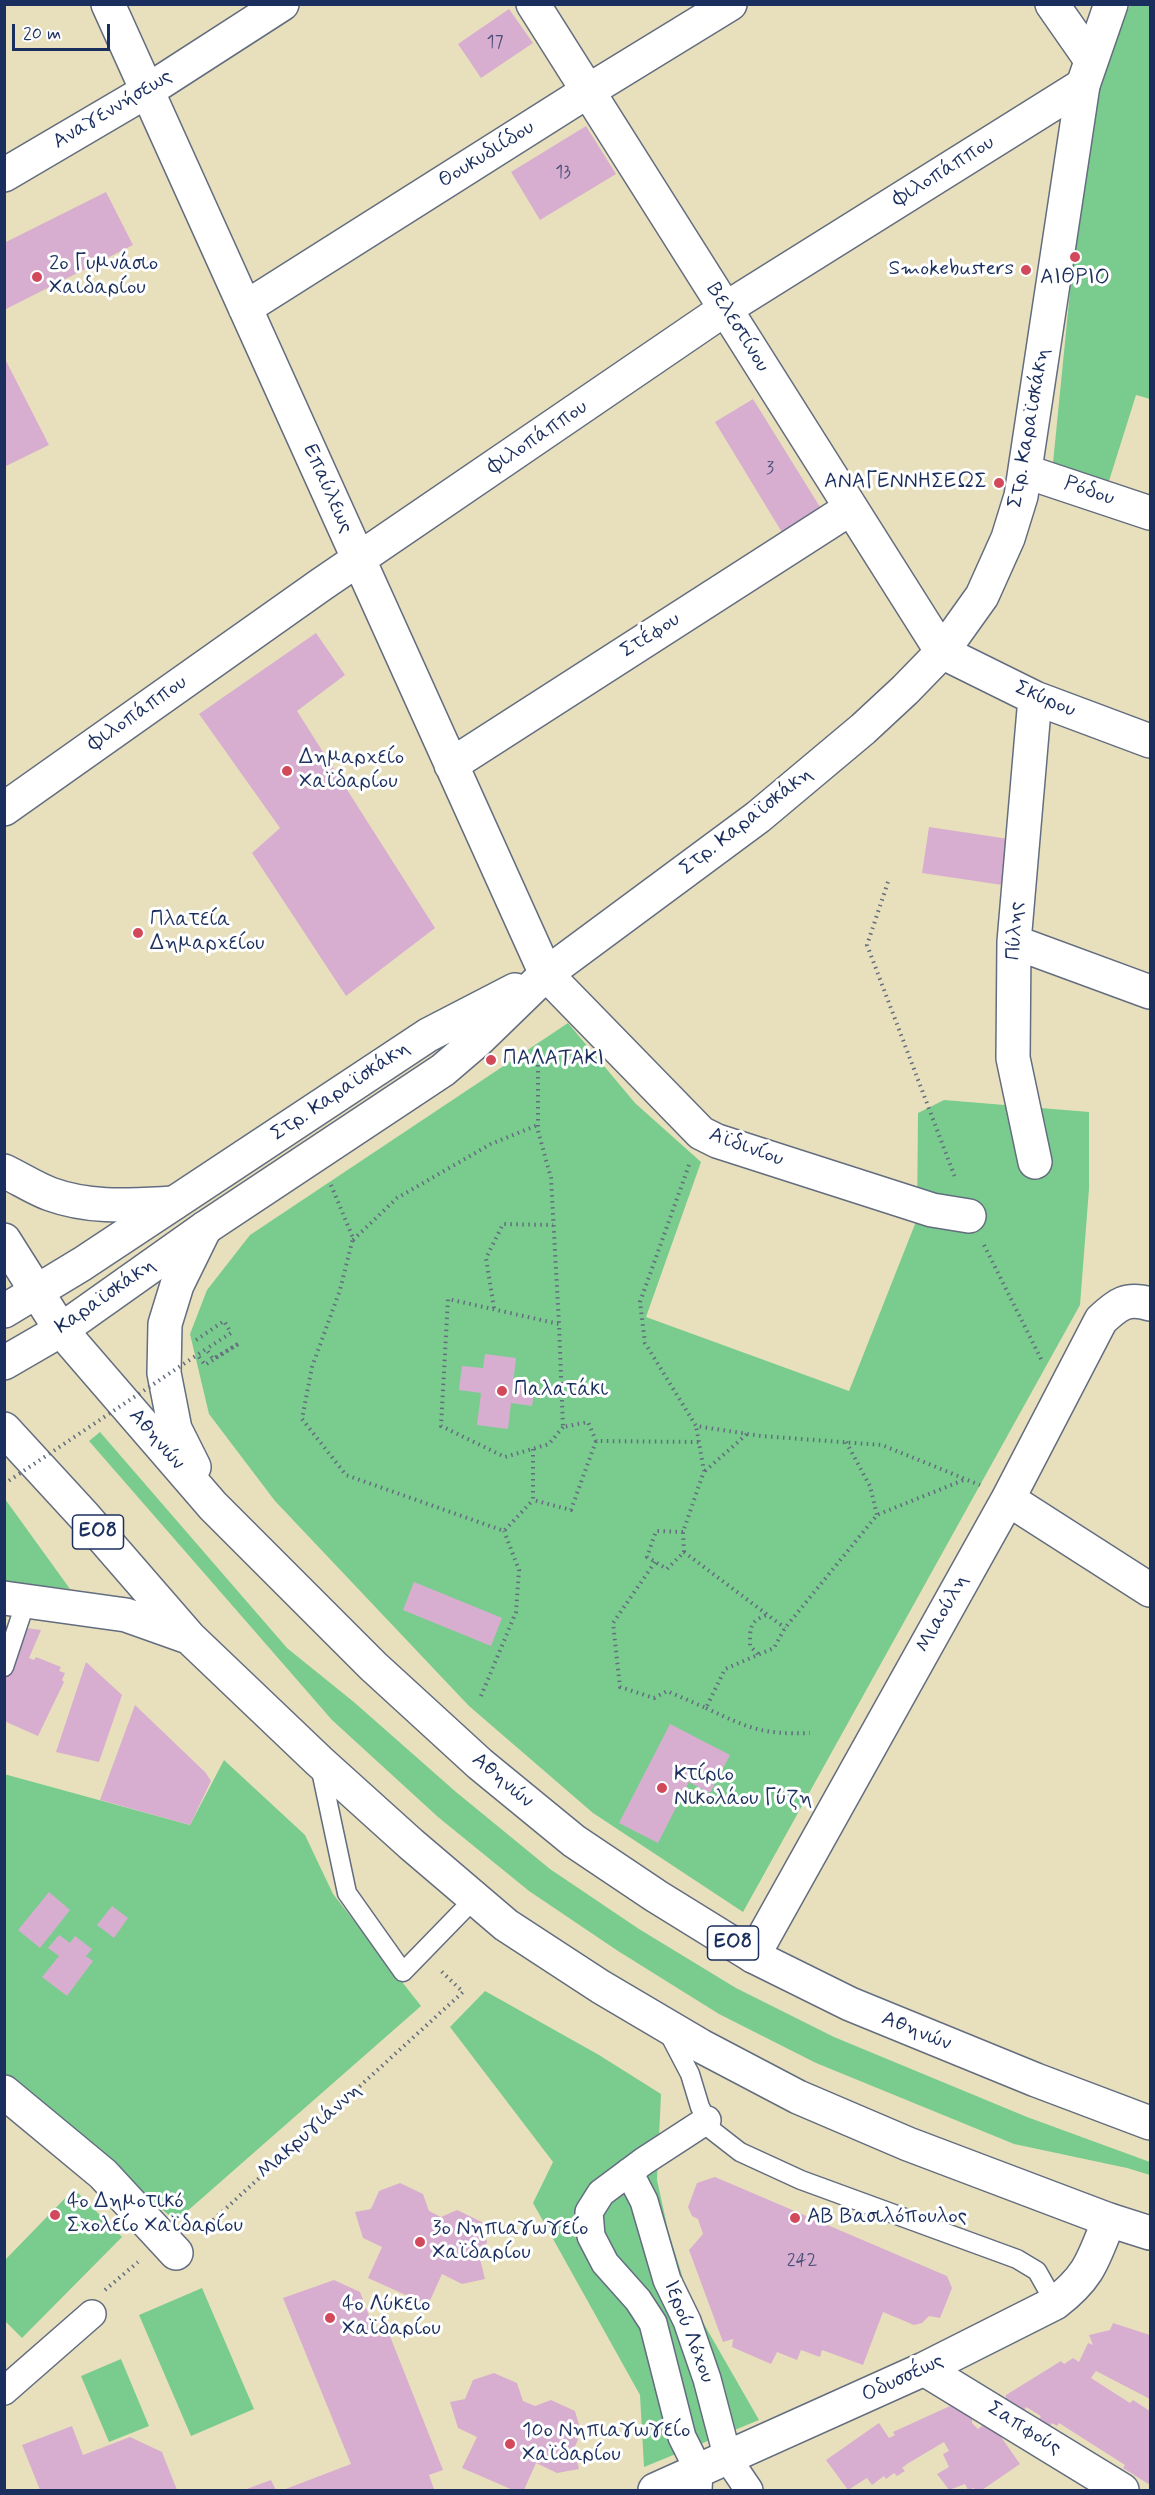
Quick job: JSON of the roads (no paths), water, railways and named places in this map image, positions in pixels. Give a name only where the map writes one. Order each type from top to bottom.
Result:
[{"type":"main road","name":"Επαύλεως","points":[[108,4],[546,974]]},
{"type":"main road","name":"Αναγεννήσεως","points":[[4,175],[147,91],[282,4]]},
{"type":"main road","name":"Βελεστίνου","points":[[533,4],[942,652]]},
{"type":"main road","name":"Θουκυδιίδου","points":[[245,308],[730,4]]},
{"type":"main road","points":[[1052,4],[1087,72]]},
{"type":"main road","name":"Στρ. Καραϊσκάκη","points":[[206,1228],[443,1070],[478,1040],[546,974],[758,817],[863,729],[942,652],[982,596],[994,572],[1018,507],[1027,472],[1057,251],[1087,72],[1111,4]]},
{"type":"main road","name":"Φιλοπάππου","points":[[4,809],[313,591],[725,309],[1087,72]]},
{"type":"main road","name":"Ρόδου","points":[[1027,472],[1150,513]]},
{"type":"main road","name":"Στέφου","points":[[451,765],[851,508]]},
{"type":"main road","name":"Σκύρου","points":[[942,652],[1035,698],[1150,741]]},
{"type":"main road","name":"Πύλης","points":[[1035,698],[1014,942],[1014,1058],[1035,1162]]},
{"type":"main road","points":[[1014,942],[1150,992]]},
{"type":"main road","name":"Στρ. Καραϊσκάκη","points":[[174,1203],[428,1035],[546,974]]},
{"type":"main road","name":"Αϊδινίου","points":[[546,974],[701,1133],[717,1141],[932,1210],[969,1216]]},
{"type":"main road","points":[[4,1171],[49,1193],[80,1203],[111,1206],[174,1203]]},
{"type":"main road","name":"Καραϊσκάκη","points":[[4,1311],[82,1264],[174,1203]]},
{"type":"main road","points":[[206,1228],[177,1285],[178,1334],[164,1373],[175,1429],[213,1506]]},
{"type":"main road","name":"Καραϊσκάκη","points":[[4,1363],[61,1330],[206,1228]]},
{"type":"main road","name":"Αθηνών","points":[[4,1240],[61,1330],[213,1506],[373,1666],[480,1764],[574,1841],[656,1896],[753,1956],[850,2004],[1036,2080],[1150,2122]]},
{"type":"main road","name":"Μιαούλη","points":[[753,1956],[1008,1498],[1101,1320],[1116,1305],[1127,1300],[1150,1304]]},
{"type":"main road","name":"ΕΟ8","points":[[4,1429],[85,1517],[190,1638],[411,1844],[506,1925],[663,2024],[798,2097],[908,2144],[1109,2220],[1150,2232]]},
{"type":"main road","points":[[1008,1498],[1150,1590]]},
{"type":"main road","points":[[16,1599],[126,1615],[190,1638]]},
{"type":"main road","points":[[4,2092],[102,2175],[176,2253]]},
{"type":"main road","name":"Οδυσσέως","points":[[655,2490],[708,2474],[924,2370],[1055,2303],[1073,2289],[1089,2271],[1109,2220]]},
{"type":"main road","name":"Σαπφούς","points":[[924,2370],[1122,2490]]},
{"type":"street","points":[[707,2120],[601,2193],[589,2212],[591,2236],[605,2263],[638,2300],[653,2323],[682,2437],[708,2474]]},
{"type":"street","name":"Ιερού Λόχου","points":[[629,2172],[644,2202],[667,2280],[687,2321],[707,2379],[708,2474],[749,2490]]},
{"type":"street","points":[[638,2300],[667,2280]]},
{"type":"street","points":[[4,2391],[92,2314]]},
{"type":"lane","points":[[4,1666],[16,1599]]},
{"type":"lane","points":[[320,1761],[347,1893],[403,1972],[475,1898]]},
{"type":"lane","points":[[663,2024],[690,2074],[700,2107],[713,2131],[740,2152],[801,2180],[1017,2259],[1037,2271],[1055,2303]]},
{"type":"place","name":"ΑΙΘΡΙΟ","points":[[1075,257]]},
{"type":"place","name":"Smokebusters","points":[[1026,270]]},
{"type":"place","name":"2ο Γυμνάσιο Χαιδαρίου","points":[[37,277]]},
{"type":"place","name":"ΑΝΑΓΕΝΝΗΣΕΩΣ","points":[[999,483]]},
{"type":"place","name":"Δημαρχείο Χαϊδαρίου","points":[[287,771]]},
{"type":"place","name":"Πλατεία Δημαρχείου","points":[[138,933]]},
{"type":"place","name":"ΠΑΛΑΤΑΚΙ","points":[[491,1060]]},
{"type":"place","name":"Παλατάκι","points":[[502,1391]]},
{"type":"place","name":"Κτίριο Νικολάου Γύζη","points":[[662,1788]]},
{"type":"place","name":"4ο Δημοτικό Σχολείο Χαϊδαρίου","points":[[55,2215]]},
{"type":"place","name":"ΑΒ Βασιλόπουλος","points":[[795,2218]]},
{"type":"place","name":"3ο Νηπιαγωγείο Χαϊδαρίου","points":[[420,2242]]},
{"type":"place","name":"4ο Λύκειο Χαϊδαρίου","points":[[330,2318]]},
{"type":"place","name":"10ο Νηπιαγωγείο Χαϊδαρίου","points":[[510,2444]]}]
